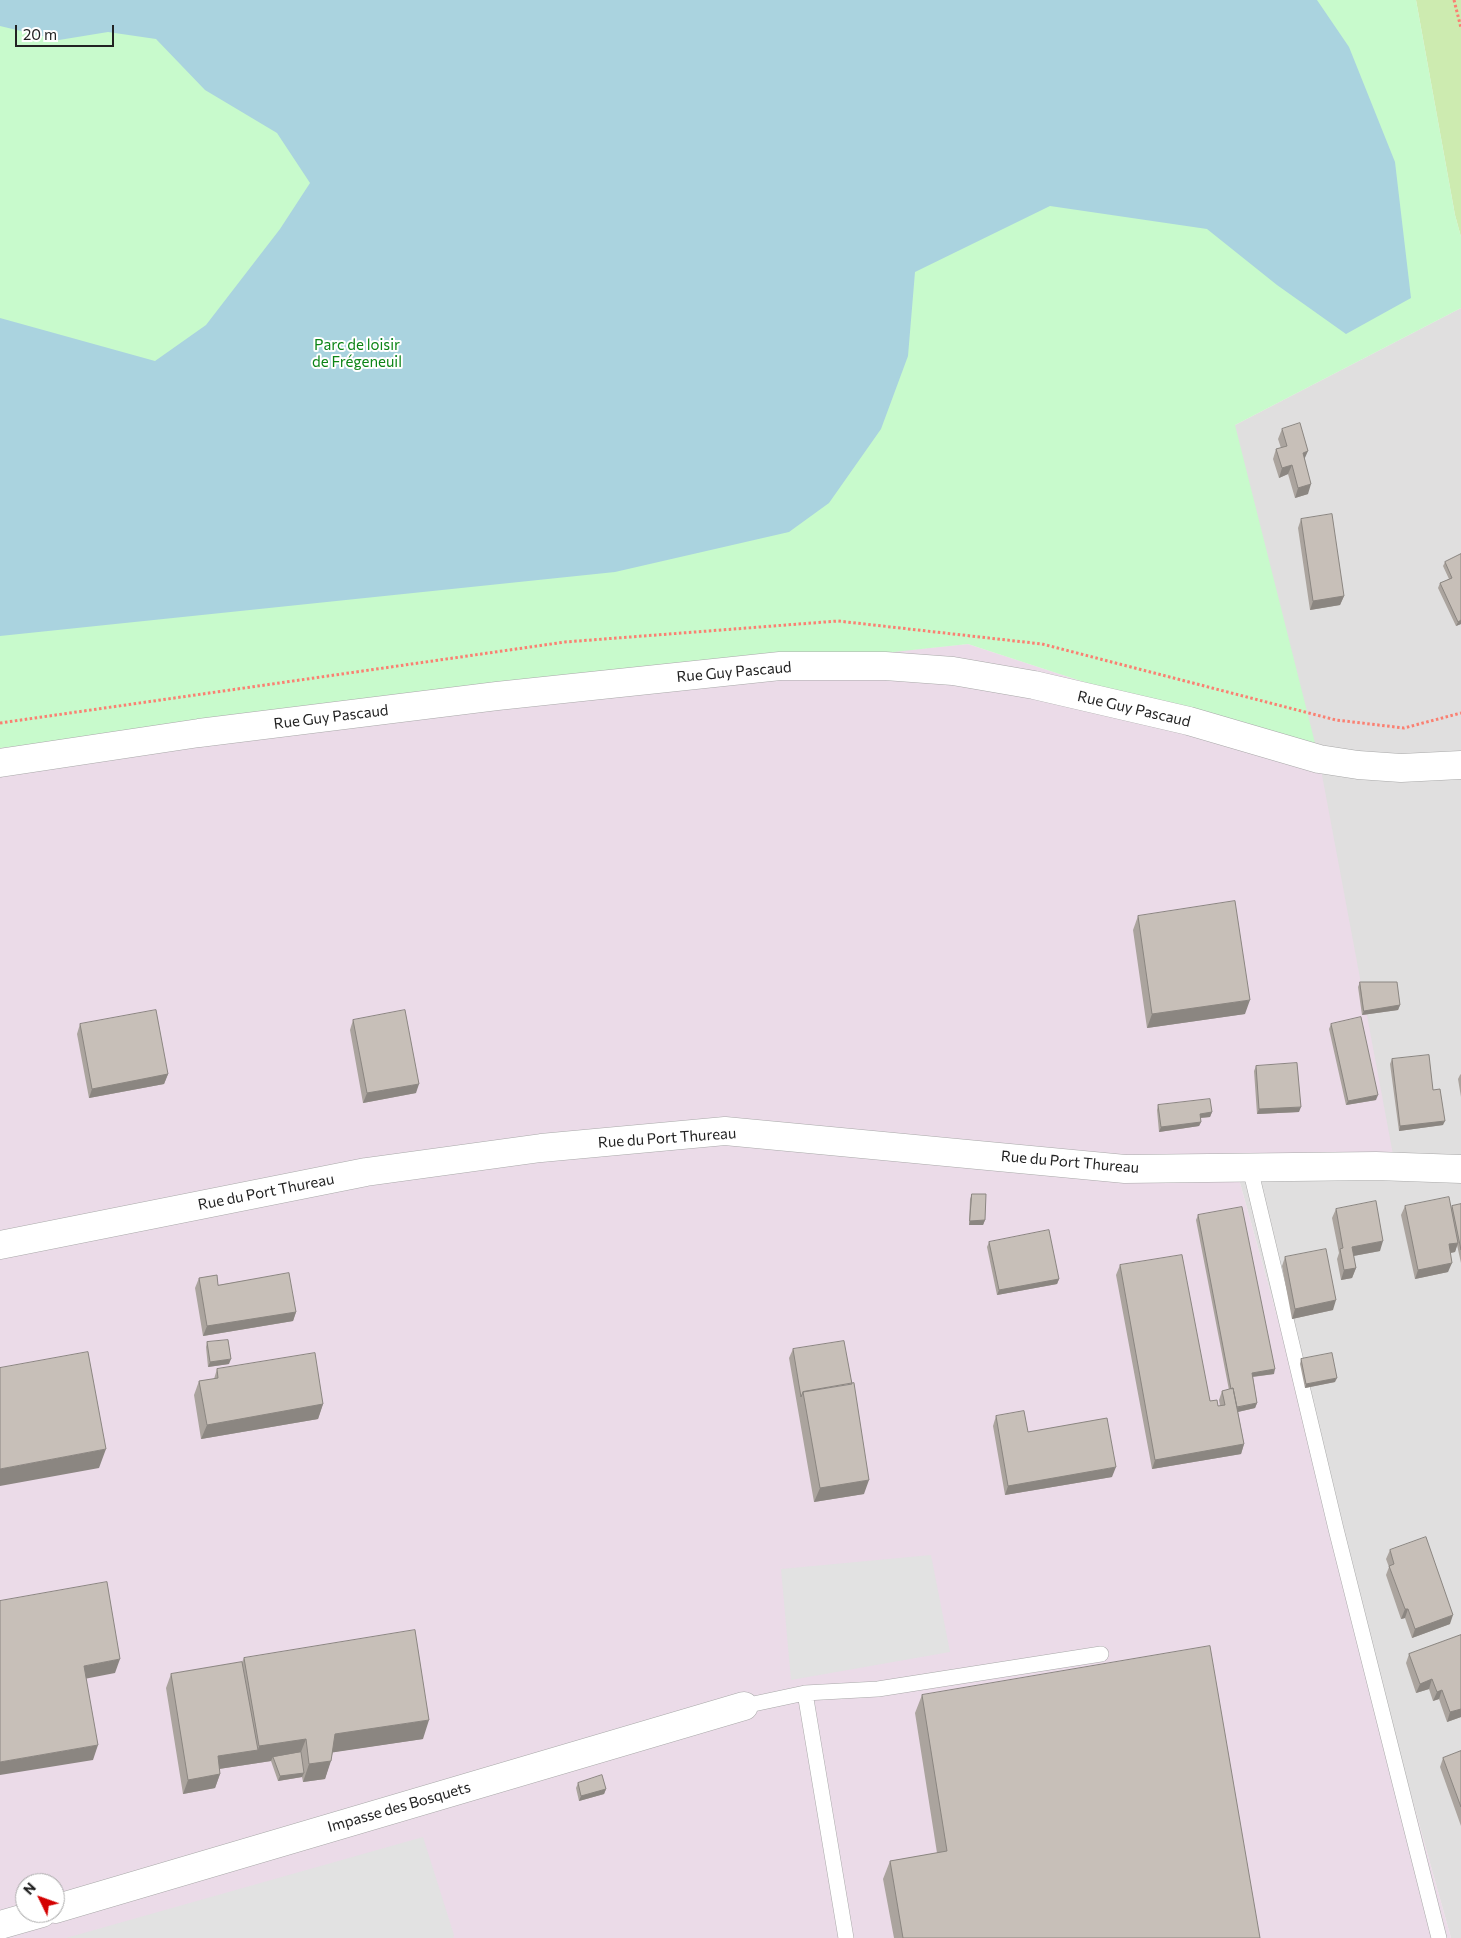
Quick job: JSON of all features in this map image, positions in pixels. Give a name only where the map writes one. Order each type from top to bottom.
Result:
[{"type":"street","name":"Rue Guy Pascaud","points":[[0,763],[199,733],[497,696],[780,666],[885,666],[953,671],[1034,685],[1189,721],[1320,759],[1358,766],[1401,768],[1461,765]]},
{"type":"street","name":"Rue du Port Thureau","points":[[0,1245],[366,1172],[541,1148],[725,1131],[1125,1169],[1376,1166],[1461,1169]]},
{"type":"street","name":"Impasse des Bosquets","points":[[65,1906],[744,1706]]},
{"type":"street","points":[[0,1925],[15,1921]]},
{"type":"lane","points":[[1250,1168],[1336,1529],[1439,1938]]},
{"type":"lane","points":[[744,1706],[806,1692],[878,1689],[1101,1654]]},
{"type":"lane","points":[[806,1692],[846,1938]]},
{"type":"path","points":[[1454,0],[1461,28]]},
{"type":"shaded area","points":[[1461,308],[1461,1938],[1451,1938],[1238,1176],[1235,425]]},
{"type":"shaded area","points":[[968,644],[1319,759],[1397,1176],[1238,1176],[1451,1938],[0,1938],[0,739]]},
{"type":"shaded area","points":[[931,1555],[950,1652],[791,1680],[781,1569]]},
{"type":"shaded area","points":[[423,1837],[454,1935],[453,1938],[66,1938]]},
{"type":"green space","name":"Parc de loisir de Frégeneuil","points":[[0,0],[1416,0],[1455,215],[1461,237],[1461,308],[1235,425],[1319,759],[968,644],[0,748]]},
{"type":"green space","points":[[1416,0],[1461,0],[1461,237],[1455,215]]},
{"type":"water","points":[[0,0],[1317,0],[1349,47],[1395,162],[1411,298],[1346,334],[1277,285],[1207,229],[1050,206],[915,272],[908,356],[881,429],[829,503],[789,532],[615,572],[0,636],[0,318],[155,361],[206,325],[280,229],[310,183],[277,133],[205,90],[156,39],[108,32],[59,40],[0,26]]},
{"type":"building","points":[[1300,423],[1308,451],[1303,453],[1311,484],[1298,488],[1292,465],[1282,468],[1276,449],[1287,446],[1282,429]]},
{"type":"building","points":[[1332,514],[1344,596],[1313,601],[1301,519]]},
{"type":"building","points":[[1461,554],[1461,620],[1458,622],[1440,583],[1452,578],[1445,562]]},
{"type":"building","points":[[1235,901],[1250,1000],[1152,1014],[1138,916]]},
{"type":"building","points":[[1360,982],[1397,982],[1400,1005],[1364,1011]]},
{"type":"building","points":[[156,1010],[168,1074],[92,1089],[80,1024]]},
{"type":"building","points":[[405,1010],[419,1084],[367,1093],[353,1020]]},
{"type":"building","points":[[1361,1017],[1378,1095],[1348,1101],[1331,1024]]},
{"type":"building","points":[[1429,1055],[1433,1090],[1440,1089],[1445,1121],[1400,1126],[1392,1059]]},
{"type":"building","points":[[1297,1063],[1301,1107],[1259,1109],[1256,1066]]},
{"type":"building","points":[[1210,1099],[1212,1112],[1200,1114],[1201,1122],[1161,1127],[1158,1105]]},
{"type":"building","points":[[972,1194],[986,1194],[985,1220],[970,1221]]},
{"type":"building","points":[[1449,1197],[1458,1243],[1449,1244],[1452,1263],[1418,1270],[1405,1206]]},
{"type":"building","points":[[1376,1201],[1383,1241],[1352,1247],[1356,1268],[1344,1270],[1340,1249],[1343,1248],[1336,1209]]},
{"type":"building","points":[[1461,1204],[1461,1250],[1452,1206]]},
{"type":"building","points":[[1242,1207],[1275,1369],[1252,1373],[1257,1403],[1237,1407],[1233,1388],[1231,1389],[1198,1215]]},
{"type":"building","points":[[1049,1230],[1059,1279],[999,1290],[989,1242]]},
{"type":"building","points":[[1326,1249],[1336,1300],[1295,1309],[1285,1257]]},
{"type":"building","points":[[1182,1255],[1210,1401],[1217,1400],[1218,1406],[1225,1405],[1222,1391],[1233,1388],[1244,1444],[1155,1460],[1120,1265]]},
{"type":"building","points":[[289,1273],[296,1312],[207,1326],[199,1278],[217,1275],[218,1285]]},
{"type":"building","points":[[228,1340],[231,1359],[210,1362],[207,1342]]},
{"type":"building","points":[[844,1341],[852,1384],[803,1392],[801,1397],[793,1349]]},
{"type":"building","points":[[88,1352],[106,1449],[0,1469],[0,1368]]},
{"type":"building","points":[[315,1353],[323,1404],[207,1425],[199,1381],[218,1378],[217,1369]]},
{"type":"building","points":[[1332,1353],[1337,1378],[1306,1384],[1301,1359]]},
{"type":"building","points":[[854,1383],[869,1480],[820,1488],[803,1392]]},
{"type":"building","points":[[1024,1411],[1028,1432],[1107,1418],[1116,1467],[1008,1486],[996,1416]]},
{"type":"building","points":[[1426,1537],[1453,1615],[1415,1629],[1408,1609],[1405,1609],[1389,1566],[1394,1564],[1390,1550]]},
{"type":"building","points":[[107,1582],[120,1659],[84,1666],[98,1745],[0,1762],[0,1601]]},
{"type":"building","points":[[415,1630],[429,1720],[335,1734],[331,1761],[309,1764],[306,1739],[259,1746],[244,1658]]},
{"type":"building","points":[[1461,1635],[1461,1709],[1450,1712],[1442,1690],[1437,1692],[1432,1679],[1420,1684],[1409,1654]]},
{"type":"building","points":[[1210,1646],[1260,1938],[903,1938],[890,1861],[947,1851],[922,1695]]},
{"type":"building","points":[[242,1662],[258,1750],[218,1756],[220,1774],[188,1780],[171,1674]]},
{"type":"building","points":[[1461,1751],[1461,1807],[1443,1758]]},
{"type":"building","points":[[301,1752],[304,1773],[280,1776],[273,1757]]},
{"type":"building","points":[[602,1775],[606,1789],[581,1796],[578,1783]]}]
